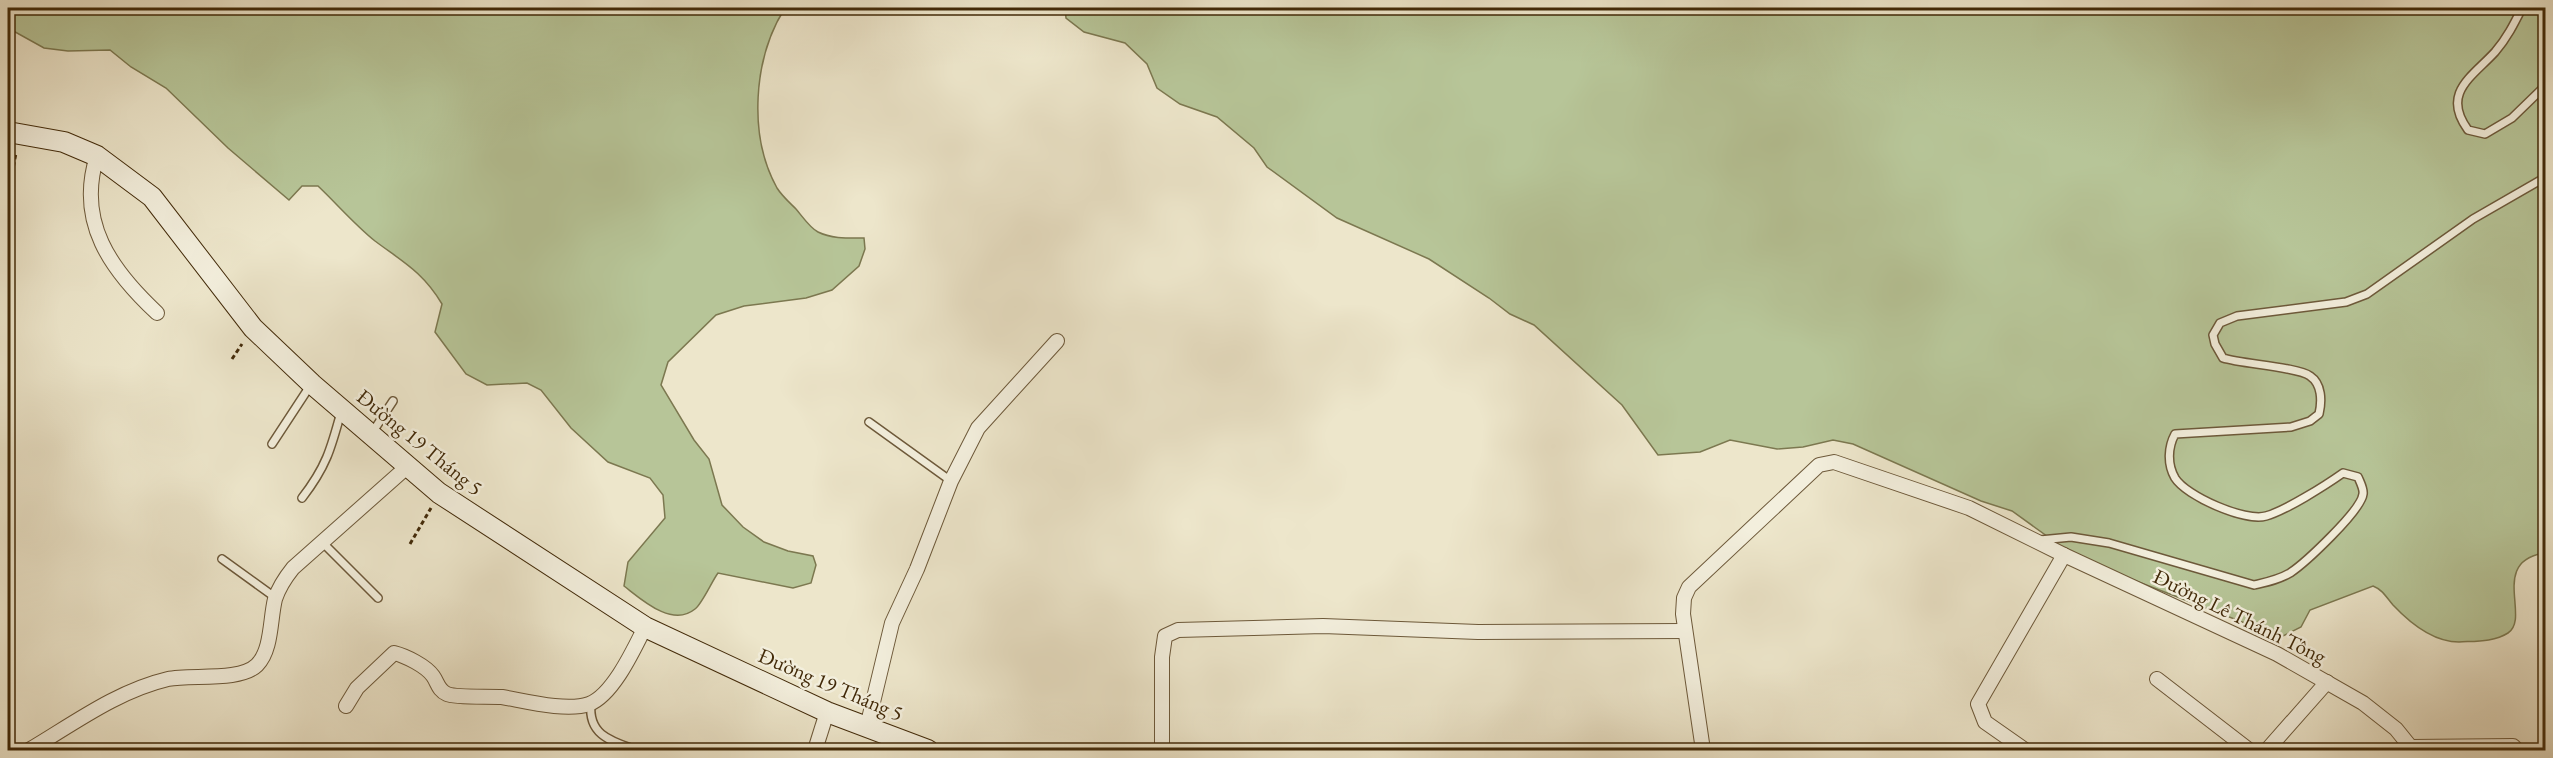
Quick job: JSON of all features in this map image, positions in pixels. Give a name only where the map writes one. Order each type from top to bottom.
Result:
[{"type":"street","name":"Đường 19 Tháng 5","points":[[8,132],[64,142],[97,156],[152,197],[253,328],[341,410],[439,493],[645,627],[827,712],[928,750]]},
{"type":"street","points":[[97,156],[92,173],[90,194],[94,223],[105,252],[132,289],[157,313]]},
{"type":"street","points":[[867,727],[892,624],[917,569],[951,481],[978,428],[1057,341]]},
{"type":"street","name":"Đường Lê Thánh Tông","points":[[1685,631],[1684,598],[1689,587],[1819,465],[1834,462],[1969,508],[2277,654],[2363,703],[2381,716],[2412,749]]},
{"type":"street","points":[[29,750],[118,697],[169,679],[227,676],[256,667],[265,655],[276,598],[282,582],[293,567],[408,466]]},
{"type":"street","points":[[2025,750],[1985,723],[1978,704],[2064,555]]},
{"type":"street","points":[[1162,750],[1162,657],[1165,636],[1178,630],[1323,626],[1478,632],[1685,631],[1703,750]]},
{"type":"street","points":[[346,706],[357,688],[394,653],[412,661],[433,675],[440,688],[448,694],[483,695],[563,706],[591,704],[602,695],[621,672],[645,627]]},
{"type":"street","points":[[2157,679],[2249,750]]},
{"type":"street","points":[[2267,750],[2327,682]]},
{"type":"street","points":[[815,750],[827,712]]},
{"type":"street","points":[[2412,749],[2513,746],[2517,750]]},
{"type":"lane","points":[[2522,8],[2508,36],[2493,54],[2466,79],[2460,90],[2457,107],[2460,119],[2468,130],[2485,134],[2512,118],[2546,85]]},
{"type":"lane","points":[[2034,540],[2071,537],[2109,543],[2254,585],[2274,581],[2292,572],[2348,519],[2362,501],[2364,492],[2358,477],[2343,473],[2266,516],[2246,516],[2221,507],[2185,488],[2175,478],[2170,461],[2170,444],[2175,434],[2291,427],[2310,421],[2319,414],[2321,404],[2319,387],[2309,375],[2223,358],[2212,335],[2220,323],[2237,316],[2346,302],[2367,294],[2473,219],[2546,177]]},
{"type":"lane","points":[[272,444],[312,384]]},
{"type":"lane","points":[[371,435],[393,401]]},
{"type":"lane","points":[[302,498],[319,475],[331,448],[341,410]]},
{"type":"lane","points":[[869,422],[951,481]]},
{"type":"lane","points":[[323,543],[378,598]]},
{"type":"lane","points":[[222,559],[276,598]]},
{"type":"lane","points":[[591,704],[592,724],[598,734],[636,750]]},
{"type":"path","points":[[410,544],[439,493]]},
{"type":"green space","points":[[8,8],[785,8],[766,50],[758,97],[758,121],[768,167],[779,191],[812,228],[829,236],[864,238],[865,249],[859,266],[832,290],[806,298],[744,306],[716,315],[668,362],[661,385],[694,440],[709,459],[722,505],[743,527],[764,542],[788,551],[813,556],[816,565],[811,583],[793,588],[718,573],[698,606],[686,614],[677,615],[657,610],[639,598],[624,586],[628,562],[665,518],[663,495],[650,478],[608,462],[571,428],[541,390],[527,383],[487,385],[466,374],[435,332],[442,304],[435,293],[412,268],[368,235],[318,186],[302,186],[289,200],[228,148],[166,88],[131,67],[110,50],[68,51],[44,48],[8,28]]},
{"type":"green space","points":[[1065,8],[2545,8],[2545,553],[2528,558],[2519,567],[2515,578],[2514,626],[2508,633],[2497,638],[2459,642],[2440,639],[2414,624],[2373,586],[2310,610],[2301,627],[2281,637],[2079,559],[2012,511],[1981,501],[1853,444],[1833,440],[1803,447],[1777,449],[1730,440],[1700,452],[1658,455],[1622,405],[1534,325],[1510,314],[1429,259],[1337,218],[1267,167],[1254,148],[1217,117],[1180,104],[1157,88],[1147,64],[1125,43],[1084,32],[1066,18]]}]
